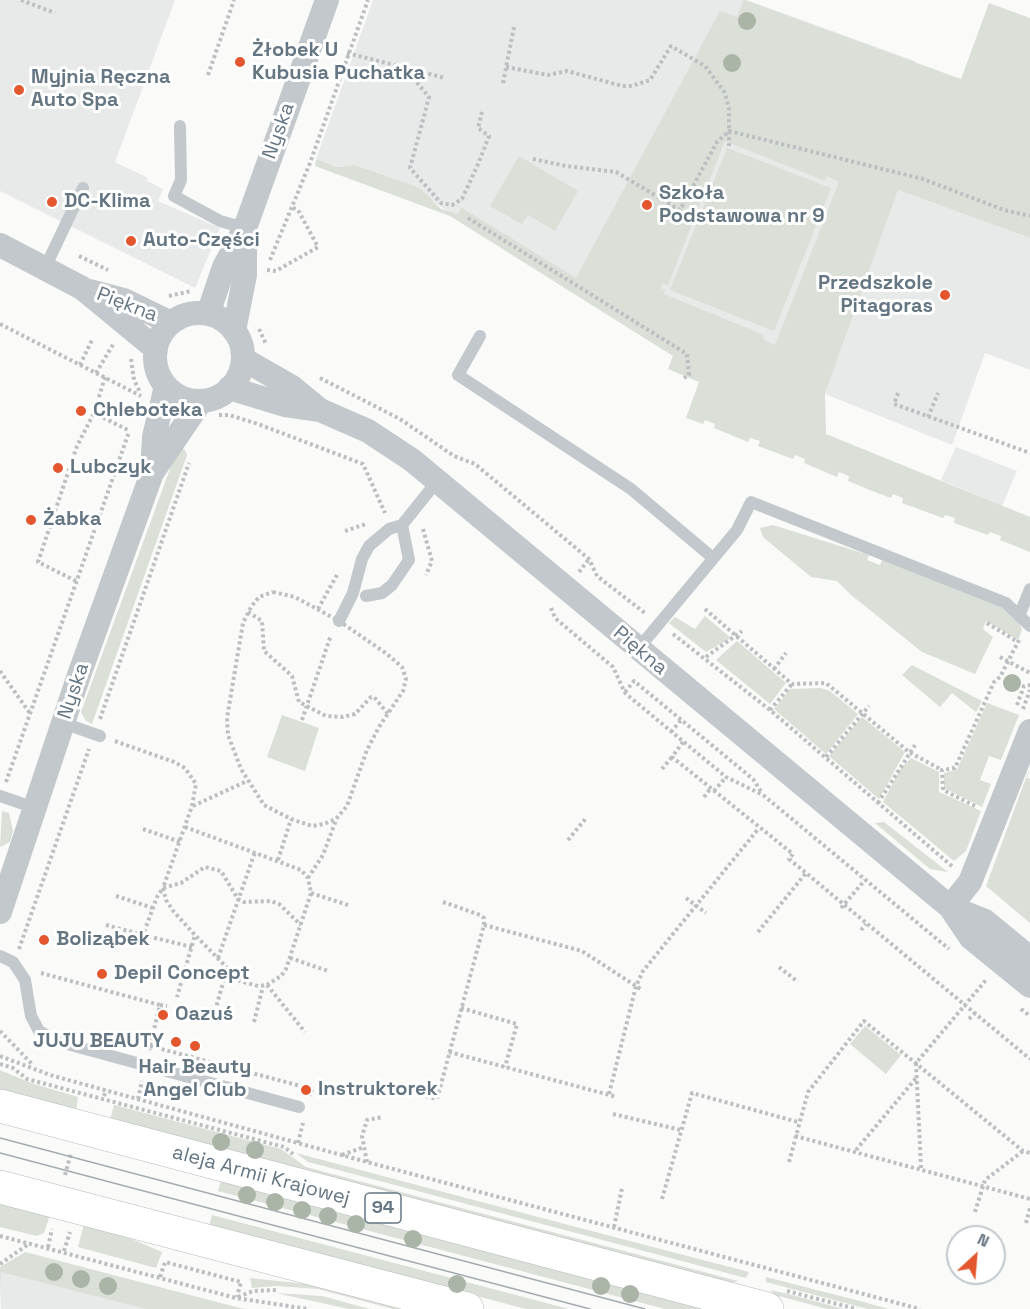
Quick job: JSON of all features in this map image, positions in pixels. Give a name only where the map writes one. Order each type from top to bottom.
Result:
[{"type":"main road","name":"aleja Armii Krajowej","points":[[0,1106],[767,1309]]},
{"type":"main road","points":[[0,1187],[466,1309]]},
{"type":"street","name":"Nyska","points":[[208,314],[224,267],[245,228],[327,0]]},
{"type":"street","name":"Nyska","points":[[234,331],[245,274],[245,228]]},
{"type":"street","name":"Piękna","points":[[0,245],[82,288],[156,349]]},
{"type":"street","name":"Piękna","points":[[82,288],[124,300],[171,323]]},
{"type":"street","points":[[193,314],[208,314],[219,318],[234,331],[242,348],[243,359],[240,374],[230,388],[216,398],[206,411],[166,386],[157,370],[156,349],[161,334],[171,323],[193,314]]},
{"type":"street","name":"Piękna","points":[[243,359],[292,387],[320,410]]},
{"type":"street","name":"Nyska","points":[[0,912],[63,723],[152,472],[154,437],[166,386]]},
{"type":"street","name":"Piękna","points":[[230,388],[285,405],[320,410],[354,424],[380,438],[438,480],[950,907],[971,938],[1021,994]]},
{"type":"street","name":"Nyska","points":[[152,472],[206,411]]},
{"type":"street","points":[[950,907],[970,882],[1030,731]]},
{"type":"street","name":"Piękna","points":[[950,907],[985,921],[1030,958]]},
{"type":"lane","points":[[180,126],[181,180],[174,196],[220,221],[245,228]]},
{"type":"lane","points":[[45,268],[83,188]]},
{"type":"lane","points":[[480,336],[458,375],[631,489],[713,558]]},
{"type":"lane","points":[[336,626],[353,593],[362,559],[369,546],[389,529],[402,525],[438,480]]},
{"type":"lane","points":[[638,649],[737,530],[752,502],[1006,603],[1019,616],[1026,630]]},
{"type":"lane","points":[[366,596],[382,594],[392,585],[409,560],[402,525]]},
{"type":"lane","points":[[1019,616],[1030,589]]},
{"type":"lane","points":[[63,723],[97,735]]},
{"type":"lane","points":[[2,792],[35,808]]},
{"type":"lane","points":[[0,956],[13,962],[25,980],[31,1016],[39,1031],[56,1041],[299,1107]]},
{"type":"path","points":[[21,0],[55,13]]},
{"type":"path","points":[[208,75],[234,0]]},
{"type":"path","points":[[263,281],[310,163],[346,54],[368,0]]},
{"type":"path","points":[[503,83],[514,27]]},
{"type":"path","points":[[506,67],[548,75],[567,71],[622,86],[632,86],[651,80],[671,46],[695,58],[715,77],[724,93],[729,146]]},
{"type":"path","points":[[346,54],[445,78]]},
{"type":"path","points":[[413,71],[418,84],[429,97],[410,168],[441,203],[452,205],[462,199],[489,136],[478,128],[482,112]]},
{"type":"path","points":[[533,159],[566,166],[616,172],[680,210],[717,142],[729,131]]},
{"type":"path","points":[[729,131],[923,179],[1004,210],[1030,216]]},
{"type":"path","points":[[266,270],[276,271],[318,247],[298,210],[291,207]]},
{"type":"path","points":[[468,218],[687,354],[689,375],[684,378]]},
{"type":"path","points":[[79,256],[117,274]]},
{"type":"path","points":[[164,297],[198,289]]},
{"type":"path","points":[[258,317],[259,328],[269,349]]},
{"type":"path","points":[[0,324],[142,396]]},
{"type":"path","points":[[96,373],[116,339]]},
{"type":"path","points":[[80,365],[92,340]]},
{"type":"path","points":[[113,344],[121,349]]},
{"type":"path","points":[[128,353],[134,380],[142,396],[138,407]]},
{"type":"path","points":[[317,376],[400,419],[454,456],[475,464],[589,559],[597,576],[706,657],[956,869]]},
{"type":"path","points":[[76,581],[38,562],[77,446],[93,413],[105,377]]},
{"type":"path","points":[[898,393],[894,404],[1030,453]]},
{"type":"path","points":[[928,417],[938,393]]},
{"type":"path","points":[[206,411],[229,415],[363,465],[387,516]]},
{"type":"path","points":[[93,413],[130,431]]},
{"type":"path","points":[[2,792],[132,424]]},
{"type":"path","points":[[13,962],[97,735],[193,454]]},
{"type":"path","points":[[423,528],[432,561],[426,575]]},
{"type":"path","points":[[318,609],[341,568]]},
{"type":"path","points":[[308,878],[323,855],[336,819],[347,806],[367,750],[379,727],[404,692],[406,679],[402,667],[336,626],[318,609],[286,593],[273,592],[259,597],[243,623],[227,718],[228,735],[247,781],[264,805],[291,819],[312,826],[336,819]]},
{"type":"path","points":[[705,609],[792,684],[826,682],[909,752],[942,770],[955,768],[994,682],[1000,677],[1026,630]]},
{"type":"path","points":[[248,612],[263,625],[264,651],[287,670],[297,699],[326,716],[343,717],[355,714],[371,697],[374,697],[389,715]]},
{"type":"path","points":[[987,623],[1018,642]]},
{"type":"path","points":[[302,720],[336,626]]},
{"type":"path","points":[[706,657],[737,637],[742,631]]},
{"type":"path","points":[[589,646],[614,667],[625,693],[671,732],[726,777],[763,795],[954,954]]},
{"type":"path","points":[[774,669],[786,653]]},
{"type":"path","points":[[1000,657],[1030,673]]},
{"type":"path","points":[[0,671],[29,712]]},
{"type":"path","points":[[826,682],[831,676]]},
{"type":"path","points":[[625,693],[634,681],[753,778],[763,795]]},
{"type":"path","points":[[770,710],[792,684]]},
{"type":"path","points":[[1017,705],[1024,686],[1030,685]]},
{"type":"path","points":[[826,757],[868,706]]},
{"type":"path","points":[[671,732],[681,720]]},
{"type":"path","points":[[97,735],[185,768],[196,784],[192,806],[180,842],[141,940]]},
{"type":"path","points":[[662,769],[683,742]]},
{"type":"path","points":[[878,803],[915,745]]},
{"type":"path","points":[[672,757],[793,854],[789,859],[842,907],[866,924],[1030,1059]]},
{"type":"path","points":[[942,770],[943,790],[984,810]]},
{"type":"path","points":[[704,797],[726,777]]},
{"type":"path","points":[[192,806],[247,781]]},
{"type":"path","points":[[568,840],[586,817]]},
{"type":"path","points":[[278,860],[291,819]]},
{"type":"path","points":[[185,827],[278,860],[301,870],[308,878],[311,893],[290,958],[281,976],[265,986],[254,1022]]},
{"type":"path","points":[[609,1094],[636,986],[643,971],[759,828]]},
{"type":"path","points":[[143,830],[180,842]]},
{"type":"path","points":[[218,958],[255,852]]},
{"type":"path","points":[[163,888],[181,883],[198,870],[210,867],[224,874],[238,899],[244,902],[271,901],[279,904],[302,925]]},
{"type":"path","points":[[758,932],[806,873]]},
{"type":"path","points":[[842,907],[864,880]]},
{"type":"path","points":[[163,888],[166,900],[174,912],[227,969],[240,981],[265,986],[305,1032]]},
{"type":"path","points":[[311,893],[351,906]]},
{"type":"path","points":[[116,896],[153,908]]},
{"type":"path","points":[[686,898],[706,913]]},
{"type":"path","points":[[391,1087],[436,1100],[484,925],[484,918],[480,915],[443,902]]},
{"type":"path","points":[[861,930],[866,924]]},
{"type":"path","points":[[484,925],[582,951],[642,990]]},
{"type":"path","points":[[106,926],[192,947]]},
{"type":"path","points":[[177,997],[195,935]]},
{"type":"path","points":[[19,949],[28,957]]},
{"type":"path","points":[[290,958],[328,971]]},
{"type":"path","points":[[779,967],[798,982]]},
{"type":"path","points":[[215,1011],[227,969]]},
{"type":"path","points":[[35,971],[167,1006]]},
{"type":"path","points":[[980,975],[994,987]]},
{"type":"path","points":[[921,1168],[916,1063],[986,980]]},
{"type":"path","points":[[1021,994],[1030,1016]]},
{"type":"path","points":[[138,1099],[160,1005]]},
{"type":"path","points":[[461,1008],[517,1024],[505,1067]]},
{"type":"path","points":[[969,1019],[975,1013]]},
{"type":"path","points":[[789,1162],[808,1092],[864,1021],[1023,1151],[1030,1154]]},
{"type":"path","points":[[0,1031],[35,1068]]},
{"type":"path","points":[[150,1046],[312,1089]]},
{"type":"path","points":[[449,1052],[617,1096]]},
{"type":"path","points":[[0,1056],[106,1090],[367,1162],[920,1309]]},
{"type":"path","points":[[0,1064],[13,1068],[27,1079],[279,1146]]},
{"type":"path","points":[[856,1150],[916,1077]]},
{"type":"path","points":[[104,1096],[106,1090]]},
{"type":"path","points":[[662,1199],[692,1093],[799,1122]]},
{"type":"path","points":[[613,1114],[681,1130]]},
{"type":"path","points":[[367,1162],[362,1136],[367,1120],[383,1117]]},
{"type":"path","points":[[795,1136],[856,1150],[1030,1199]]},
{"type":"path","points":[[342,1155],[364,1147]]},
{"type":"path","points":[[64,1180],[72,1148]]},
{"type":"path","points":[[975,1212],[982,1185],[1023,1151]]},
{"type":"path","points":[[614,1227],[622,1188]]},
{"type":"path","points":[[1026,1223],[1030,1208]]},
{"type":"path","points":[[0,1236],[236,1298],[308,1309]]},
{"type":"path","points":[[0,1264],[30,1243]]},
{"type":"path","points":[[160,1277],[165,1262],[241,1282],[236,1298]]},
{"type":"path","points":[[236,1298],[253,1291]]},
{"type":"shaded area","points":[[0,0],[175,0],[115,162],[148,178],[147,181],[163,189],[158,201],[220,228],[195,288],[0,191]]},
{"type":"shaded area","name":"Szkoła Podstawowa nr 9","points":[[373,0],[747,0],[915,61],[779,405],[461,207],[458,214],[449,213],[412,185],[355,165],[337,167],[316,159]]},
{"type":"shaded area","points":[[744,0],[961,79],[989,3],[1030,18],[1030,238],[898,190],[825,394],[826,434],[1030,517],[1030,552],[1000,540],[1001,536],[990,532],[988,535],[954,523],[955,518],[945,515],[943,518],[902,503],[903,498],[893,494],[891,498],[848,481],[849,476],[839,472],[837,477],[804,463],[805,459],[795,455],[793,459],[758,446],[760,441],[750,438],[748,442],[714,428],[715,424],[705,420],[703,424],[686,418],[699,382],[668,369],[673,356],[450,216],[315,166],[316,159],[337,167],[355,165],[412,185],[422,190],[441,209],[458,214],[461,207],[576,278],[720,11],[737,17]],"holes":[[[725,141],[825,181],[827,176],[839,182],[775,345],[763,339],[764,335],[664,294],[665,290],[661,288],[663,283],[668,285]]]},
{"type":"shaded area","points":[[727,148],[831,188],[774,331],[670,290]]},
{"type":"shaded area","points":[[519,156],[578,191],[555,231],[528,215],[522,224],[490,206]]},
{"type":"shaded area","name":"Przedszkole Pitagoras","points":[[898,190],[1030,238],[1030,370],[985,353],[952,445],[825,394]]},
{"type":"shaded area","points":[[178,447],[185,450],[187,455],[92,724],[86,721],[81,712]]},
{"type":"shaded area","points":[[956,447],[1017,471],[1002,506],[941,480]]},
{"type":"shaded area","points":[[773,525],[869,555],[867,560],[880,565],[882,560],[1005,609],[1020,624],[1022,630],[1018,640],[986,621],[983,629],[993,637],[975,674],[922,652],[837,581],[811,577],[763,537],[760,528]]},
{"type":"shaded area","points":[[705,616],[731,638],[706,652],[669,623],[675,617],[695,629]]},
{"type":"shaded area","points":[[737,641],[786,683],[770,704],[716,660]]},
{"type":"shaded area","points":[[912,665],[982,701],[976,712],[952,693],[940,707],[902,675]]},
{"type":"shaded area","points":[[821,688],[830,691],[858,714],[826,754],[774,709],[790,689]]},
{"type":"shaded area","points":[[987,703],[1019,715],[1001,760],[989,756],[980,780],[991,784],[982,807],[944,788],[944,773],[957,770]]},
{"type":"shaded area","points":[[282,715],[319,728],[305,771],[267,757]]},
{"type":"shaded area","points":[[862,717],[905,752],[879,799],[829,756]]},
{"type":"shaded area","points":[[911,758],[939,772],[939,792],[981,811],[966,851],[954,861],[883,802],[901,768]]},
{"type":"shaded area","points":[[1030,767],[1027,778],[1030,779],[1030,923],[986,886]]},
{"type":"shaded area","points":[[2,811],[9,813],[13,831],[10,842],[0,847]]},
{"type":"shaded area","points":[[884,822],[948,872],[930,869],[875,823]]},
{"type":"shaded area","points":[[865,1026],[901,1055],[886,1074],[850,1044]]},
{"type":"shaded area","points":[[0,1070],[31,1083],[78,1097],[76,1111],[0,1090]]},
{"type":"shaded area","points":[[114,1105],[281,1149],[306,1167],[738,1281],[731,1283],[110,1120]]},
{"type":"shaded area","points":[[296,1153],[749,1272],[746,1278],[308,1162]]},
{"type":"shaded area","points":[[221,1180],[712,1309],[665,1309],[218,1191]]},
{"type":"shaded area","points":[[0,1202],[50,1215],[44,1233],[37,1236],[0,1227]]},
{"type":"shaded area","points":[[212,1215],[569,1309],[526,1309],[209,1226]]},
{"type":"shaded area","points":[[84,1224],[113,1231],[162,1252],[156,1268],[78,1247]]},
{"type":"shaded area","points":[[25,1252],[246,1309],[146,1309],[1,1272],[0,1309],[0,1267]]},
{"type":"shaded area","points":[[1,1271],[146,1309],[1,1309]]},
{"type":"shaded area","points":[[766,1277],[889,1309],[868,1309],[766,1282]]},
{"type":"shaded area","points":[[250,1278],[316,1285],[410,1309],[393,1309],[318,1289],[276,1286],[252,1288]]},
{"type":"shaded area","points":[[771,1290],[844,1309],[827,1309],[775,1295]]},
{"type":"shaded area","points":[[276,1293],[322,1296],[370,1309],[349,1309]]},
{"type":"tram line","points":[[0,1138],[645,1309]]},
{"type":"tram line","points":[[0,1153],[590,1309]]},
{"type":"place","name":"Żłobek U Kubusia Puchatka","points":[[240,62]]},
{"type":"place","name":"Myjnia Ręczna Auto Spa","points":[[19,90]]},
{"type":"place","name":"DC-Klima","points":[[52,202]]},
{"type":"place","name":"Szkoła Podstawowa nr 9","points":[[647,205]]},
{"type":"place","name":"Auto-Części","points":[[131,241]]},
{"type":"place","name":"Przedszkole Pitagoras","points":[[945,295]]},
{"type":"place","name":"Chleboteka","points":[[81,411]]},
{"type":"place","name":"Lubczyk","points":[[58,468]]},
{"type":"place","name":"Żabka","points":[[31,520]]},
{"type":"place","name":"Boliząbek","points":[[44,940]]},
{"type":"place","name":"Depil Concept","points":[[102,974]]},
{"type":"place","name":"Oazuś","points":[[163,1015]]},
{"type":"place","name":"JUJU BEAUTY","points":[[176,1042]]},
{"type":"place","name":"Hair Beauty Angel Club","points":[[195,1046]]},
{"type":"place","name":"Instruktorek","points":[[306,1090]]}]
